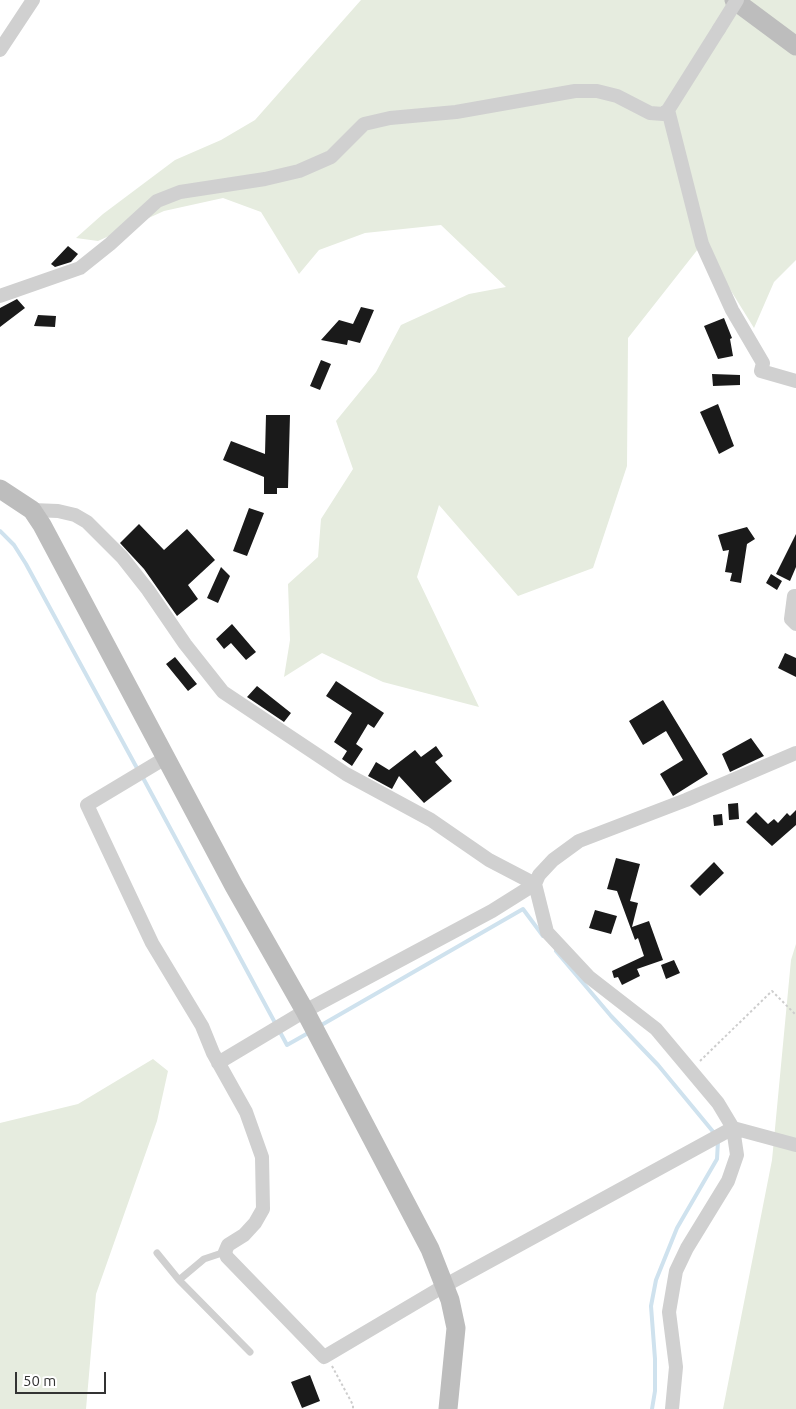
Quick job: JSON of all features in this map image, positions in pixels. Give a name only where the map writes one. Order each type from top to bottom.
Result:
[{"type":"street","points":[[0,50],[33,0]]},
{"type":"street","points":[[0,296],[80,268],[110,244],[157,201],[180,192],[265,179],[299,171],[331,157],[364,124],[390,118],[456,112],[575,91],[597,91],[617,96],[657,115],[668,110],[735,0],[796,46]]},
{"type":"street","points":[[668,110],[702,244],[732,310],[763,363],[761,371],[796,381]]},
{"type":"street","points":[[0,489],[32,510],[42,525],[234,886],[305,1011],[430,1249],[450,1300],[456,1328],[448,1409]]},
{"type":"street","points":[[32,510],[58,511],[75,515],[87,522],[122,557],[143,583],[185,644],[223,692],[346,774],[431,820],[489,860],[535,884],[547,932],[589,977],[656,1029],[718,1103],[733,1128],[737,1143],[733,1168],[719,1197],[687,1248],[676,1271],[669,1312],[676,1367],[672,1409]]},
{"type":"street","points":[[796,596],[794,596],[790,619],[796,624]]},
{"type":"street","points":[[218,1063],[305,1011],[492,911],[535,884],[539,875],[553,860],[579,841],[686,800],[796,753]]},
{"type":"street","points":[[167,757],[87,805],[152,943],[202,1026],[218,1063],[246,1112],[262,1157],[263,1209],[255,1223],[244,1235],[228,1246],[225,1252],[227,1257],[324,1357],[444,1286],[733,1128],[796,1145]]},
{"type":"lane","points":[[179,1280],[204,1259],[225,1252]]},
{"type":"lane","points":[[157,1253],[179,1280],[250,1352]]},
{"type":"path","points":[[691,1070],[772,991],[796,1015]]},
{"type":"path","points":[[324,1357],[337,1372],[353,1404],[353,1409]]},
{"type":"shaded area","points":[[361,0],[796,0],[796,260],[774,282],[754,328],[702,244],[628,338],[627,466],[593,568],[518,596],[439,505],[417,577],[479,707],[383,682],[322,653],[284,677],[290,640],[288,584],[318,557],[321,519],[353,469],[336,421],[376,372],[401,325],[469,294],[506,287],[441,225],[365,233],[319,250],[299,274],[261,212],[223,198],[164,211],[98,241],[76,238],[103,214],[175,160],[221,140],[255,120]]},
{"type":"shaded area","points":[[796,944],[796,1409],[723,1409],[772,1160],[791,960]]},
{"type":"shaded area","points":[[153,1059],[168,1071],[157,1121],[96,1294],[86,1409],[0,1409],[0,1123],[78,1104]]},
{"type":"building","points":[[68,246],[78,254],[71,262],[55,267],[51,264]]},
{"type":"building","points":[[17,299],[25,308],[0,327],[0,308]]},
{"type":"building","points":[[361,307],[374,310],[360,343],[348,340],[347,345],[321,340],[339,320],[353,324]]},
{"type":"building","points":[[38,315],[56,316],[55,327],[34,326]]},
{"type":"building","points":[[724,318],[732,338],[730,339],[733,356],[718,359],[704,326]]},
{"type":"building","points":[[321,360],[331,364],[320,390],[310,386]]},
{"type":"building","points":[[712,374],[740,375],[740,385],[713,386]]},
{"type":"building","points":[[718,404],[734,446],[719,454],[700,412]]},
{"type":"building","points":[[266,415],[290,415],[288,488],[277,488],[277,494],[264,494],[264,477],[223,460],[231,441],[265,454]]},
{"type":"building","points":[[249,508],[264,513],[247,556],[233,551]]},
{"type":"building","points":[[139,524],[164,550],[187,529],[215,560],[188,585],[198,599],[177,616],[144,569],[120,543]]},
{"type":"building","points":[[747,527],[755,539],[747,544],[741,583],[730,581],[732,573],[725,572],[729,550],[723,551],[718,535]]},
{"type":"building","points":[[796,534],[796,567],[790,581],[776,574]]},
{"type":"building","points":[[221,567],[230,576],[218,603],[207,598]]},
{"type":"building","points":[[771,574],[782,581],[777,590],[766,583]]},
{"type":"building","points":[[232,624],[256,652],[246,660],[231,643],[224,649],[216,639]]},
{"type":"building","points":[[785,653],[796,658],[796,677],[778,668]]},
{"type":"building","points":[[175,657],[197,684],[188,691],[166,664]]},
{"type":"building","points":[[336,681],[384,713],[374,728],[368,724],[356,744],[363,749],[352,766],[342,759],[347,751],[334,742],[352,713],[326,696]]},
{"type":"building","points":[[257,686],[291,713],[284,722],[247,697]]},
{"type":"building","points":[[663,700],[708,774],[673,796],[660,774],[683,760],[666,731],[643,745],[629,721]]},
{"type":"building","points":[[751,738],[764,756],[730,772],[722,754]]},
{"type":"building","points":[[436,746],[443,756],[435,762],[452,781],[424,803],[399,776],[392,789],[368,776],[376,762],[389,770],[415,750],[421,757]]},
{"type":"building","points":[[738,803],[739,819],[729,820],[728,804]]},
{"type":"building","points":[[796,810],[796,825],[772,846],[746,822],[756,812],[768,824],[774,819],[778,823],[787,813],[790,816]]},
{"type":"building","points":[[722,814],[723,825],[714,826],[713,815]]},
{"type":"building","points":[[616,858],[640,864],[630,901],[638,903],[632,927],[649,921],[663,960],[637,969],[640,976],[622,985],[618,977],[614,978],[612,971],[644,956],[638,938],[635,940],[617,891],[607,889]]},
{"type":"building","points":[[714,862],[724,873],[700,896],[690,886]]},
{"type":"building","points":[[595,910],[617,916],[611,934],[589,928]]},
{"type":"building","points":[[674,960],[680,973],[666,979],[661,965]]},
{"type":"building","points":[[310,1375],[320,1401],[302,1408],[291,1382]]},
{"type":"waterway","points":[[0,531],[14,545],[26,564],[138,770]]},
{"type":"waterway","points":[[142,776],[287,1045],[310,1032]]},
{"type":"waterway","points":[[318,1027],[523,909],[543,936]]},
{"type":"waterway","points":[[556,951],[611,1016],[658,1065],[715,1134]]},
{"type":"waterway","points":[[652,1409],[655,1391],[655,1359],[651,1306],[656,1280],[677,1228],[717,1159],[718,1141]]}]
